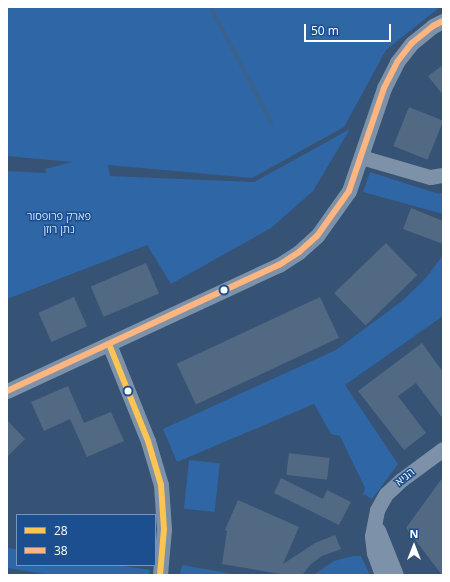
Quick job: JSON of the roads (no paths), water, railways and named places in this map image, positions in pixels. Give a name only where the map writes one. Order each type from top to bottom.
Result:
[{"type":"street","points":[[7,391],[279,265],[299,252],[318,236],[350,191],[384,88],[397,62],[412,43],[433,26],[443,21]]},
{"type":"street","points":[[361,156],[430,177],[443,175]]},
{"type":"street","points":[[109,344],[148,441],[160,485],[164,529],[160,575]]},
{"type":"street","name":"הגיא","points":[[382,575],[374,553],[372,536],[376,513],[386,494],[401,480],[443,449]]},
{"type":"street","points":[[376,513],[379,534],[396,575]]},
{"type":"waterway","points":[[211,7],[272,123]]},
{"type":"park label","name":"פארק פרופסור נתן רוזן","points":[[59,223]]}]
